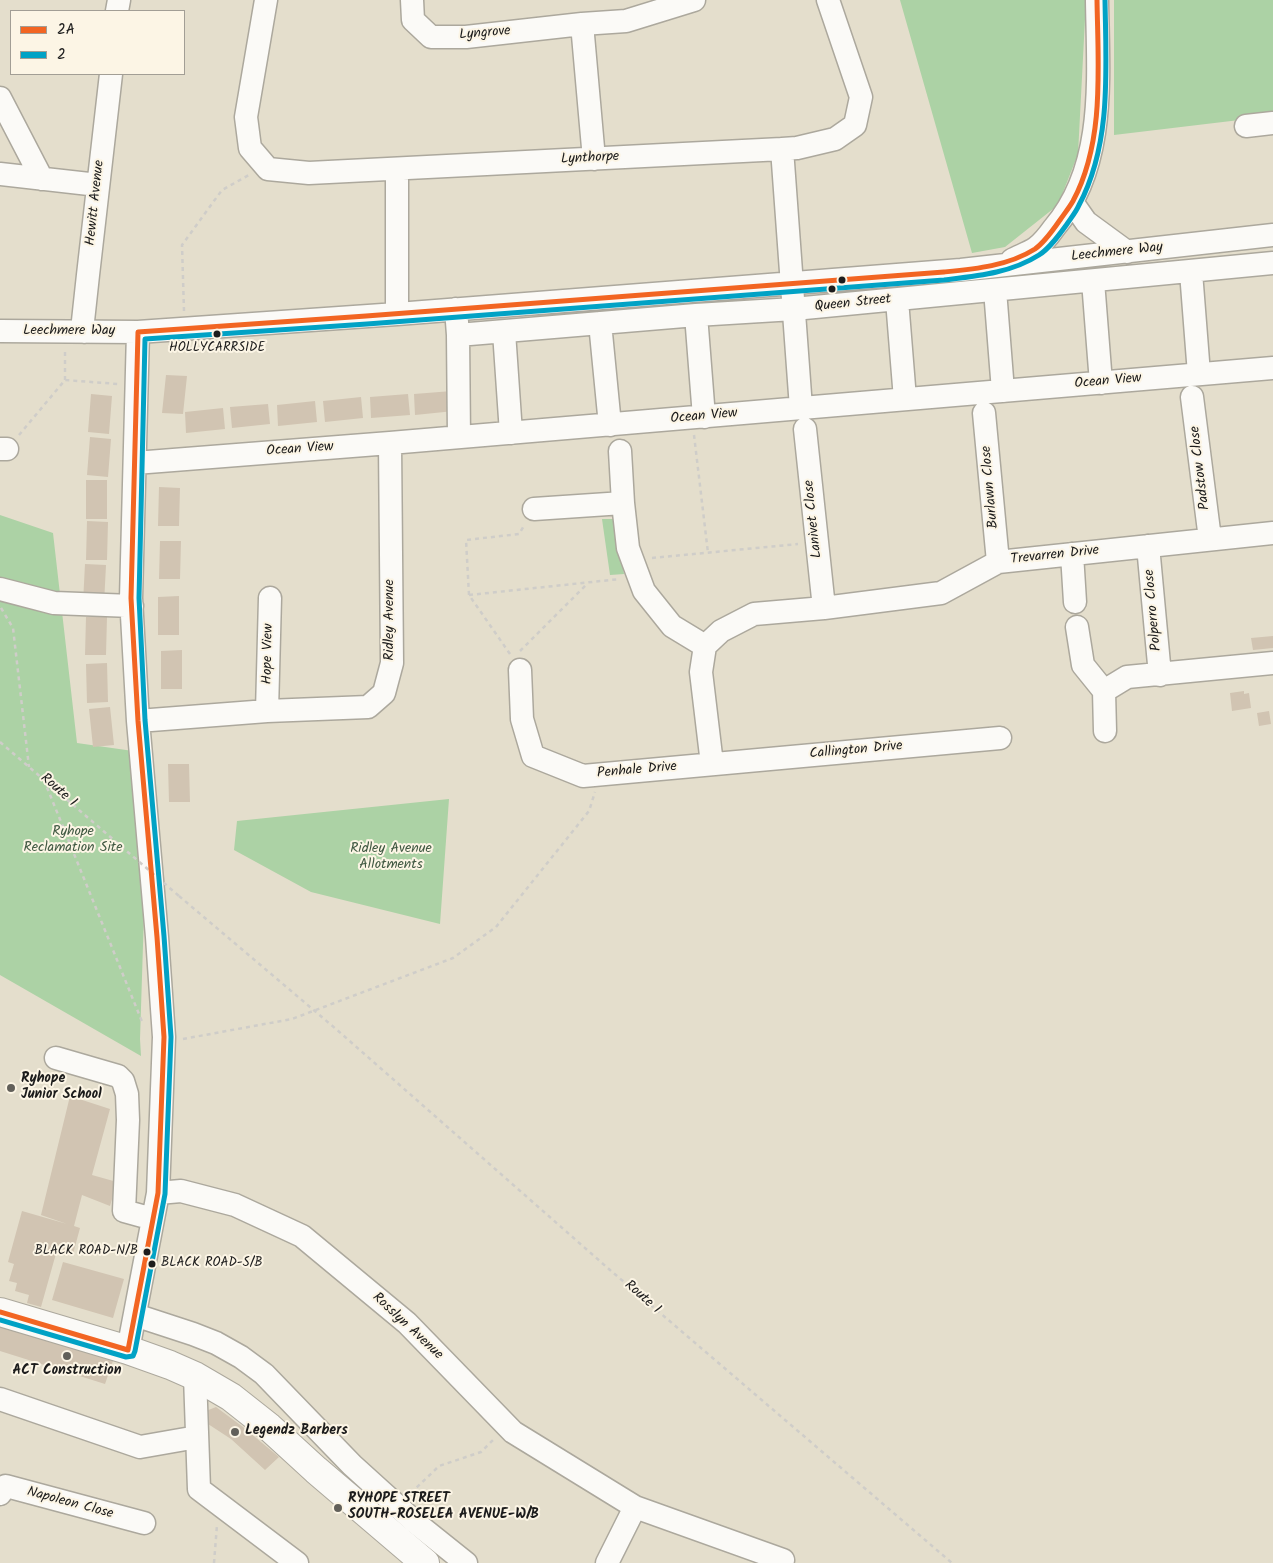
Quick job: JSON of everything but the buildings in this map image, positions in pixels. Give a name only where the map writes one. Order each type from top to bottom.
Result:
[{"type":"main road","points":[[0,1312],[128,1350],[170,1365],[195,1376],[231,1397],[269,1427],[425,1563]]},
{"type":"street","points":[[266,0],[246,117],[250,148],[266,166]]},
{"type":"street","name":"Lyngrove","points":[[412,0],[413,20],[431,37],[466,37],[626,21],[694,0]]},
{"type":"street","name":"Lynthorpe","points":[[266,166],[268,169],[309,173],[397,169],[797,148],[835,139],[855,125],[861,97],[828,0]]},
{"type":"street","points":[[961,270],[1009,261],[1036,248],[1064,217],[1072,202],[1083,180],[1094,131],[1098,80],[1097,0]]},
{"type":"street","points":[[582,24],[594,159]]},
{"type":"street","name":"Hewitt Avenue","points":[[74,332],[83,321],[110,75]]},
{"type":"street","points":[[0,98],[42,179]]},
{"type":"street","points":[[1246,126],[1273,123]]},
{"type":"street","points":[[782,149],[803,419]]},
{"type":"street","points":[[397,169],[397,314]]},
{"type":"street","points":[[0,174],[98,185]]},
{"type":"street","points":[[1072,202],[1086,222],[1127,252]]},
{"type":"street","name":"Leechmere Way","points":[[0,331],[138,332],[397,314],[961,270],[1273,235]]},
{"type":"street","name":"Queen Street","points":[[458,335],[696,315],[794,310],[1273,263]]},
{"type":"street","points":[[1191,272],[1199,374]]},
{"type":"street","points":[[1093,281],[1101,383]]},
{"type":"street","points":[[994,290],[1003,391]]},
{"type":"street","points":[[897,300],[905,399]]},
{"type":"street","points":[[456,309],[460,437]]},
{"type":"street","points":[[696,315],[698,417]]},
{"type":"street","points":[[600,323],[610,425]]},
{"type":"street","points":[[128,1350],[158,1193],[155,1037],[162,1013],[158,937],[138,721],[132,606],[138,332]]},
{"type":"street","points":[[504,332],[511,433]]},
{"type":"street","name":"Ocean View","points":[[135,463],[698,417],[803,419],[905,399],[1273,368]]},
{"type":"street","name":"Padstow Close","points":[[1192,397],[1210,539]]},
{"type":"street","name":"Burlawn Close","points":[[984,413],[998,562]]},
{"type":"street","name":"Lanivet Close","points":[[803,419],[824,608]]},
{"type":"street","name":"Ridley Avenue","points":[[138,721],[267,711],[368,707],[384,693],[392,663],[390,443]]},
{"type":"street","points":[[620,451],[628,548],[644,591],[672,626],[705,646],[700,672],[712,764]]},
{"type":"street","points":[[534,510],[623,503]]},
{"type":"street","name":"Trevarren Drive","points":[[705,646],[721,632],[754,614],[824,608],[942,593],[998,562],[1273,533]]},
{"type":"street","name":"Polperro Close","points":[[1148,546],[1160,674]]},
{"type":"street","points":[[1072,554],[1075,602]]},
{"type":"street","points":[[0,590],[54,603],[132,606]]},
{"type":"street","name":"Hope View","points":[[267,711],[270,598]]},
{"type":"street","points":[[1077,627],[1083,665],[1104,692],[1105,731]]},
{"type":"street","points":[[1104,692],[1127,677],[1273,663]]},
{"type":"street","name":"Penhale Drive","points":[[516,664],[522,719],[533,756],[583,776],[712,764]]},
{"type":"street","name":"Callington Drive","points":[[712,764],[1000,738]]},
{"type":"street","points":[[56,1058],[118,1076],[123,1081],[127,1094],[128,1120],[124,1211],[153,1219]]},
{"type":"street","name":"Rosslyn Avenue","points":[[158,1193],[181,1191],[235,1205],[302,1236],[408,1323],[513,1432],[635,1507],[783,1560]]},
{"type":"street","points":[[135,1315],[216,1343],[241,1357],[264,1374],[352,1466],[466,1563]]},
{"type":"street","points":[[195,1376],[198,1489],[297,1563]]},
{"type":"street","points":[[0,1400],[140,1447],[197,1437]]},
{"type":"street","name":"Napoleon Close","points":[[0,1494],[6,1486],[144,1523]]},
{"type":"street","points":[[607,1563],[635,1507]]},
{"type":"path","points":[[184,329],[182,245],[222,190],[266,166]]},
{"type":"path","points":[[4,449],[65,380],[74,332]]},
{"type":"path","points":[[65,380],[137,385]]},
{"type":"path","points":[[698,417],[708,552]]},
{"type":"path","points":[[534,510],[518,534],[466,540],[469,595],[516,664],[588,583]]},
{"type":"path","points":[[469,595],[588,583],[636,568],[708,552],[816,542]]},
{"type":"path","points":[[0,607],[13,628],[29,767]]},
{"type":"path","name":"Route 1","points":[[0,742],[336,1029],[610,1270],[952,1563]]},
{"type":"path","points":[[44,780],[155,1037],[292,1019],[453,958],[496,928],[589,811],[601,774]]},
{"type":"path","points":[[398,1507],[439,1466],[481,1452],[507,1426]]},
{"type":"path","points":[[214,1563],[218,1504]]},
{"type":"green space","points":[[900,0],[1086,0],[1078,154],[1058,205],[1005,247],[972,253]]},
{"type":"green space","points":[[1114,0],[1273,0],[1273,116],[1114,135]]},
{"type":"green space","name":"Ryhope Reclamation Site","points":[[0,515],[53,533],[77,743],[140,752],[147,820],[141,1056],[0,975]]},
{"type":"green space","points":[[602,519],[616,519],[624,574],[610,575]]},
{"type":"green space","name":"Ridley Avenue Allotments","points":[[449,799],[440,924],[311,892],[234,850],[237,821]]},
{"type":"transit line","name":"2A","points":[[0,1312],[128,1350],[158,1193],[164,1037],[138,721],[131,598],[138,332],[944,272],[1003,263],[1025,255],[1039,246],[1055,228],[1071,204],[1083,178],[1095,128],[1097,103],[1097,0]]},
{"type":"transit line","name":"2","points":[[0,1320],[126,1357],[133,1356],[165,1194],[171,1037],[145,720],[139,598],[145,339],[944,280],[993,273],[1017,266],[1039,255],[1054,241],[1076,210],[1090,181],[1102,131],[1105,105],[1105,0]]},
{"type":"place","name":"HOLLYCARRSIDE","points":[[217,334]]},
{"type":"place","name":"Ryhope Junior School","points":[[11,1088]]},
{"type":"place","name":"BLACK ROAD-N/B","points":[[147,1252]]},
{"type":"place","name":"BLACK ROAD-S/B","points":[[152,1264]]},
{"type":"place","name":"ACT Construction","points":[[67,1356]]},
{"type":"place","name":"Legendz Barbers","points":[[235,1432]]},
{"type":"place","name":"RYHOPE STREET SOUTH-ROSELEA AVENUE-W/B","points":[[338,1508]]}]
